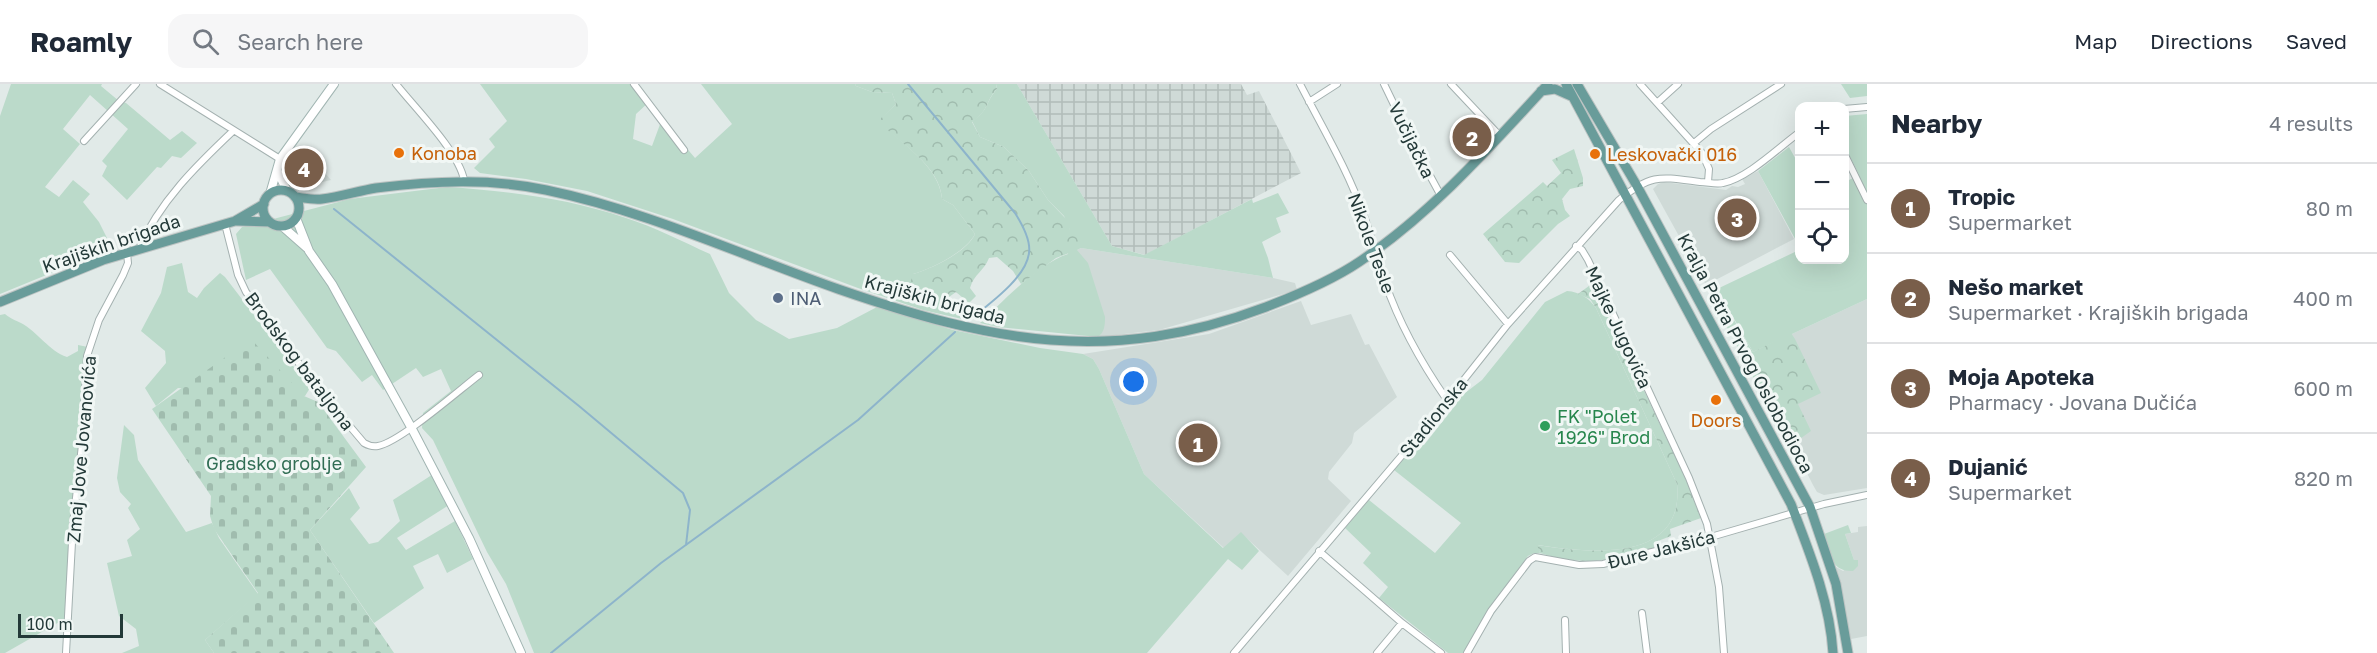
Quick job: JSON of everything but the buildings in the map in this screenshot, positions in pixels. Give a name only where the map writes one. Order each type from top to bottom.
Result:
[{"type":"main road","name":"Kralja Petra Prvog Oslobodioca","points":[[1566,84],[1794,512],[1808,547],[1825,606],[1833,653]]},
{"type":"main road","name":"Kralja Petra Prvog Oslobodioca","points":[[1577,84],[1638,186],[1810,507],[1836,584],[1848,653]]},
{"type":"main road","points":[[1583,84],[1592,111]]},
{"type":"main road","name":"Krajiških brigada","points":[[291,194],[320,200],[373,189],[464,180],[492,181],[543,189],[615,206],[872,300],[959,327],[1007,336],[1092,343],[1125,340],[1211,324],[1290,297],[1343,272],[1375,250],[1441,196],[1545,86]]},
{"type":"main road","points":[[1545,86],[1574,98]]},
{"type":"main road","points":[[277,191],[291,194],[298,206],[296,217],[282,226],[270,222],[266,217],[264,204],[270,194],[277,191]]},
{"type":"main road","name":"Krajiških brigada","points":[[296,217],[320,200]]},
{"type":"main road","name":"Krajiških brigada","points":[[0,302],[73,271],[230,222],[264,204]]},
{"type":"main road","name":"Krajiških brigada","points":[[230,222],[270,222]]},
{"type":"street","points":[[84,141],[136,84]]},
{"type":"street","points":[[160,84],[280,159]]},
{"type":"street","points":[[270,194],[280,159],[334,84]]},
{"type":"street","points":[[396,84],[444,143],[462,169],[464,180]]},
{"type":"street","points":[[634,84],[684,150]]},
{"type":"street","name":"Nikole Tesle","points":[[1300,84],[1326,132],[1364,215],[1385,283],[1403,325],[1434,382],[1447,400]]},
{"type":"street","points":[[1309,102],[1337,84]]},
{"type":"street","name":"Vučijačka","points":[[1384,84],[1441,196]]},
{"type":"street","points":[[1451,84],[1499,135]]},
{"type":"street","points":[[1640,84],[1694,143],[1708,162],[1708,182]]},
{"type":"street","points":[[1658,102],[1678,84]]},
{"type":"street","points":[[1694,143],[1711,129],[1781,84]]},
{"type":"street","points":[[1849,109],[1867,107]]},
{"type":"street","points":[[139,249],[161,209],[197,166],[233,131]]},
{"type":"street","name":"Stadionska","points":[[1234,653],[1508,324],[1576,246],[1626,194],[1660,177],[1724,183],[1736,178],[1795,136]]},
{"type":"street","points":[[1846,156],[1867,200]]},
{"type":"street","points":[[277,169],[291,194]]},
{"type":"street","points":[[296,217],[309,251]]},
{"type":"street","name":"Brodskog bataljona","points":[[230,222],[238,275],[246,292],[315,385],[359,439],[370,447],[380,446],[411,427],[480,375]]},
{"type":"street","points":[[282,226],[309,251],[333,284],[469,538],[521,653]]},
{"type":"street","name":"Majke Jugovića","points":[[1576,246],[1582,250],[1588,260],[1689,478],[1707,524],[1719,587],[1724,653]]},
{"type":"street","name":"Zmaj Jove Jovanovića","points":[[66,653],[73,524],[82,446],[87,356],[99,320],[128,263],[127,253]]},
{"type":"street","points":[[1449,255],[1508,324]]},
{"type":"street","name":"Đure Jakšića","points":[[1467,653],[1491,610],[1535,557],[1579,565],[1603,564],[1709,537],[1810,507],[1867,495]]},
{"type":"street","points":[[1319,551],[1402,623],[1441,653]]},
{"type":"street","points":[[1642,613],[1647,653]]},
{"type":"street","points":[[1566,620],[1566,653]]},
{"type":"street","points":[[1377,653],[1402,623]]},
{"type":"shaded area","points":[[1017,84],[1241,84],[1247,95],[1259,91],[1301,173],[1145,255],[1112,246]]},
{"type":"shaded area","points":[[299,146],[331,180],[305,186],[300,181],[286,165]]},
{"type":"shaded area","points":[[1758,171],[1794,239],[1706,285],[1653,189],[1664,182],[1726,190],[1732,186],[1738,187],[1745,184],[1742,179]]},
{"type":"shaded area","points":[[1081,248],[1273,278],[1295,283],[1297,290],[1159,330],[1098,337],[1101,334],[1077,250]]},
{"type":"shaded area","points":[[1867,299],[1867,488],[1824,495],[1817,492],[1813,485],[1747,355]]},
{"type":"shaded area","points":[[1301,301],[1311,325],[1351,314],[1365,345],[1369,344],[1397,397],[1354,433],[1352,443],[1329,472],[1328,479],[1351,501],[1288,576],[1241,533],[1224,548],[1144,474],[1099,369],[1093,359],[1083,354],[1209,334]]},
{"type":"shaded area","points":[[1867,526],[1867,636],[1851,639],[1836,567],[1843,571],[1858,560],[1854,560],[1845,534],[1858,532],[1858,527]]},
{"type":"green space","points":[[11,84],[102,84],[101,86],[119,101],[126,103],[170,140],[182,131],[197,143],[181,158],[172,156],[161,168],[157,167],[127,200],[102,176],[107,166],[102,161],[128,129],[90,95],[63,129],[80,144],[45,187],[59,197],[73,180],[90,194],[83,202],[99,222],[111,246],[105,254],[83,260],[0,294],[0,116]]},
{"type":"green space","points":[[480,84],[633,84],[649,102],[636,114],[633,139],[652,146],[662,119],[695,158],[732,124],[701,84],[855,84],[872,92],[892,93],[896,104],[879,121],[927,165],[939,187],[942,199],[953,205],[975,234],[956,253],[938,264],[913,274],[920,299],[935,303],[944,300],[969,303],[973,309],[962,319],[923,310],[673,219],[587,191],[480,173],[474,168],[495,147],[489,139],[507,121]]},
{"type":"green space","points":[[855,84],[996,84],[997,89],[985,109],[972,122],[980,137],[1004,147],[1029,171],[1048,200],[1069,222],[1070,230],[1075,230],[1079,244],[1077,250],[1056,258],[1021,284],[1013,271],[997,257],[989,258],[972,283],[970,288],[976,296],[969,303],[956,292],[939,304],[920,299],[909,287],[913,274],[957,253],[971,241],[975,234],[953,205],[942,199],[940,187],[927,165],[878,121],[896,104],[892,93],[872,92]]},
{"type":"green space","points":[[996,84],[1017,84],[1112,246],[1144,255],[1252,199],[1253,203],[1278,193],[1289,213],[1276,218],[1281,232],[1262,242],[1273,278],[1081,248],[1077,250],[1088,263],[1105,317],[1105,325],[1098,337],[998,327],[980,323],[1033,274],[1068,254],[1070,230],[1064,216],[1048,200],[1029,171],[1004,147],[980,137],[972,121],[984,110],[997,89]]},
{"type":"green space","points":[[1841,84],[1867,84],[1867,96],[1850,98]]},
{"type":"green space","points":[[1867,114],[1867,299],[1753,352],[1717,289],[1795,252],[1795,264],[1849,264],[1849,180],[1859,175],[1849,155],[1849,116]]},
{"type":"green space","points":[[1789,147],[1795,158],[1795,239],[1758,171]]},
{"type":"green space","points":[[1574,149],[1583,178],[1583,186],[1570,189],[1562,199],[1565,210],[1570,216],[1558,224],[1519,263],[1505,262],[1483,234],[1543,182],[1547,186],[1561,173],[1552,160]]},
{"type":"green space","points":[[447,187],[515,193],[560,200],[604,211],[658,230],[710,254],[729,293],[756,320],[789,339],[837,328],[877,307],[953,330],[1040,348],[1083,354],[1093,359],[1099,369],[1144,474],[1223,548],[1241,532],[1259,551],[1242,570],[1228,559],[1147,653],[534,653],[506,584],[487,552],[433,440],[422,428],[423,413],[451,391],[441,369],[423,377],[416,368],[383,390],[372,375],[362,382],[336,351],[327,348],[270,269],[246,280],[236,234],[242,227],[350,199]]},
{"type":"green space","points":[[182,263],[188,292],[197,298],[220,273],[225,277],[310,388],[305,396],[178,388],[156,406],[145,388],[166,363],[165,351],[141,331],[161,293],[167,267]]},
{"type":"green space","points":[[1593,283],[1684,475],[1701,518],[1670,529],[1671,536],[1658,541],[1660,548],[1587,561],[1557,558],[1540,553],[1537,545],[1606,550],[1630,547],[1650,541],[1666,528],[1675,510],[1677,484],[1596,308],[1590,299],[1578,294]]},
{"type":"green space","name":"FK \"Polet 1926\" Brod","points":[[1567,291],[1584,296],[1596,308],[1677,484],[1675,510],[1666,528],[1650,541],[1630,548],[1582,550],[1538,545],[1540,553],[1528,556],[1488,609],[1464,653],[1448,653],[1379,598],[1388,587],[1363,563],[1371,553],[1345,528],[1369,500],[1435,553],[1461,523],[1394,470],[1412,447],[1424,445],[1454,407],[1452,403],[1482,380],[1545,302]]},
{"type":"green space","points":[[1718,293],[1753,352],[1791,333],[1795,339],[1821,393],[1798,404],[1811,431],[1794,443],[1788,442],[1780,428],[1717,308],[1713,298]]},
{"type":"green space","points":[[5,314],[27,327],[67,357],[78,351],[78,345],[88,347],[84,471],[71,551],[68,617],[5,653],[0,653],[0,315]]},
{"type":"green space","name":"Gradsko groblje","points":[[251,339],[304,396],[318,402],[366,467],[310,530],[394,653],[214,653],[205,640],[258,593],[214,529],[210,516],[211,496],[152,409]]},
{"type":"green space","points":[[124,425],[134,435],[138,460],[186,532],[212,523],[219,538],[258,594],[205,640],[214,653],[122,653],[139,646],[136,629],[119,616],[107,563],[132,556],[127,540],[140,529],[128,508],[131,504],[120,492],[117,478]]},
{"type":"green space","points":[[438,471],[449,505],[397,538],[406,550],[455,521],[473,559],[447,573],[438,554],[413,566],[424,588],[374,623],[310,530],[349,488],[360,508],[350,519],[369,544],[378,542],[400,521],[393,500]]},
{"type":"green space","points":[[1848,525],[1851,533],[1845,534],[1854,560],[1858,560],[1858,566],[1853,571],[1845,570],[1835,564],[1824,534]]},
{"type":"waterway","points":[[908,84],[1015,213],[1029,243],[1029,253],[1021,272],[1004,291],[967,322]]},
{"type":"waterway","points":[[334,209],[579,406],[683,493],[690,510],[686,545]]},
{"type":"waterway","points":[[551,653],[661,563],[858,420],[955,332]]},
{"type":"place","name":"Nešo market","points":[[1472,137]]},
{"type":"place","name":"Konoba","points":[[399,153]]},
{"type":"place","name":"Leskovački 016","points":[[1595,154]]},
{"type":"place","name":"Dujanić","points":[[304,168]]},
{"type":"place","name":"Moja Apoteka","points":[[1737,218]]},
{"type":"place","name":"INA","points":[[778,298]]},
{"type":"place","name":"Doors","points":[[1716,400]]},
{"type":"place","name":"FK \"Polet 1926\" Brod","points":[[1545,426]]},
{"type":"place","name":"Tropic","points":[[1198,443]]}]
